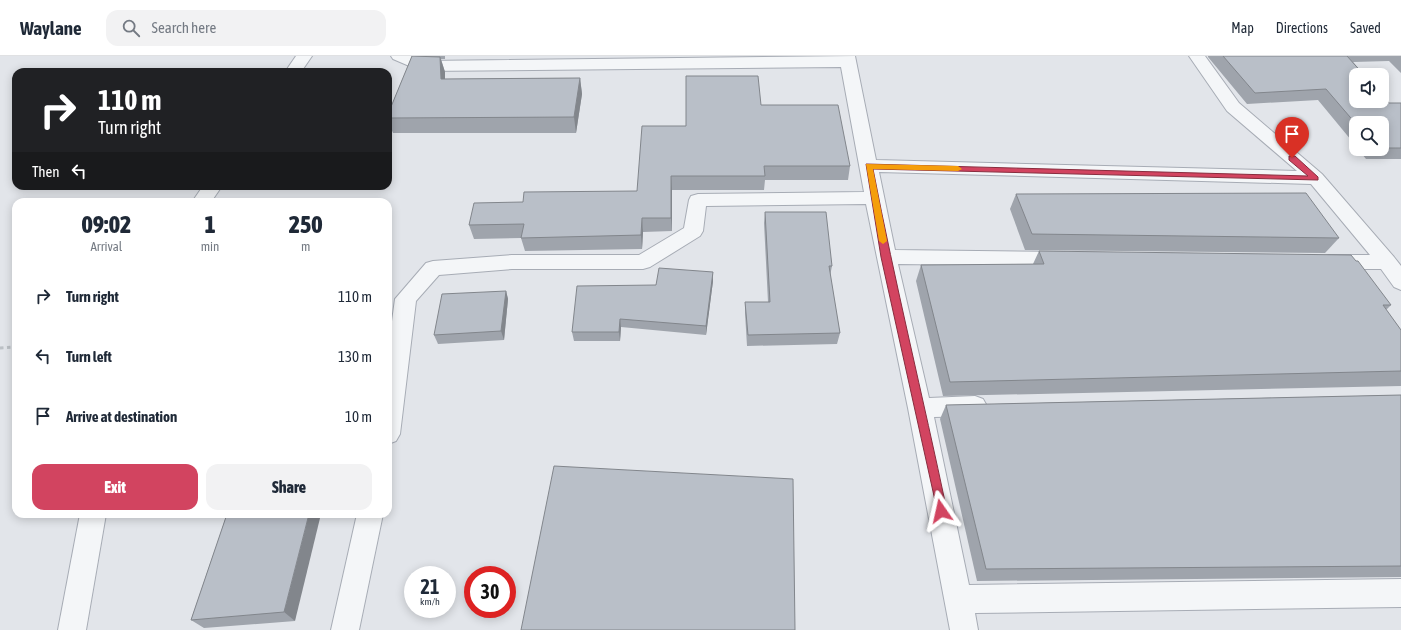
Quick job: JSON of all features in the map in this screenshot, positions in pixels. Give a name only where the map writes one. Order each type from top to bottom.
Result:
[{"type":"street","points":[[296,68],[304,56]]},
{"type":"street","points":[[399,56],[421,66],[847,59],[886,257],[920,408],[960,599],[964,630]]},
{"type":"street","points":[[1197,56],[1233,107],[1316,178],[1387,262],[1401,282]]},
{"type":"street","points":[[869,166],[1316,178]]},
{"type":"street","points":[[392,404],[406,298],[433,268],[512,262],[642,262],[693,231],[698,200],[875,198]]},
{"type":"street","points":[[886,257],[1084,259]]},
{"type":"street","points":[[1307,262],[1387,262]]},
{"type":"street","points":[[920,408],[999,406]]},
{"type":"street","points":[[72,630],[91,518]]},
{"type":"street","points":[[345,630],[369,518]]},
{"type":"street","points":[[960,599],[1401,593]]},
{"type":"path","points":[[0,348],[12,347]]},
{"type":"building","points":[[412,56],[440,57],[441,79],[580,78],[574,117],[392,118],[392,104]]},
{"type":"building","points":[[1223,56],[1347,56],[1358,68],[1349,68],[1349,108],[1389,108],[1389,103],[1401,103],[1401,148],[1389,148],[1389,116],[1349,116],[1326,89],[1255,93]]},
{"type":"building","points":[[686,76],[758,76],[761,105],[838,105],[850,166],[764,166],[765,176],[671,176],[671,218],[642,218],[641,235],[521,238],[524,224],[469,225],[474,203],[523,202],[524,192],[637,191],[642,126],[686,126]]},
{"type":"building","points":[[1306,193],[1339,238],[1032,234],[1016,194]]},
{"type":"building","points":[[765,212],[826,212],[832,266],[829,266],[840,333],[748,335],[745,302],[770,302]]},
{"type":"building","points":[[1039,251],[1351,255],[1356,261],[1358,261],[1391,305],[1383,305],[1401,330],[1401,371],[950,382],[921,265],[1044,264]]},
{"type":"building","points":[[659,268],[713,272],[706,326],[620,319],[619,332],[572,332],[577,286],[656,285]]},
{"type":"building","points":[[506,291],[501,331],[434,335],[442,294]]},
{"type":"building","points":[[1401,395],[1401,566],[986,569],[946,405]]},
{"type":"building","points":[[554,466],[793,479],[795,630],[521,630]]},
{"type":"building","points":[[226,518],[308,518],[284,612],[191,620]]},
{"type":"slow traffic","points":[[883,241],[869,166],[958,169]]},
{"type":"route","points":[[941,511],[920,408],[886,257],[869,166],[1316,178],[1292,158]]}]
